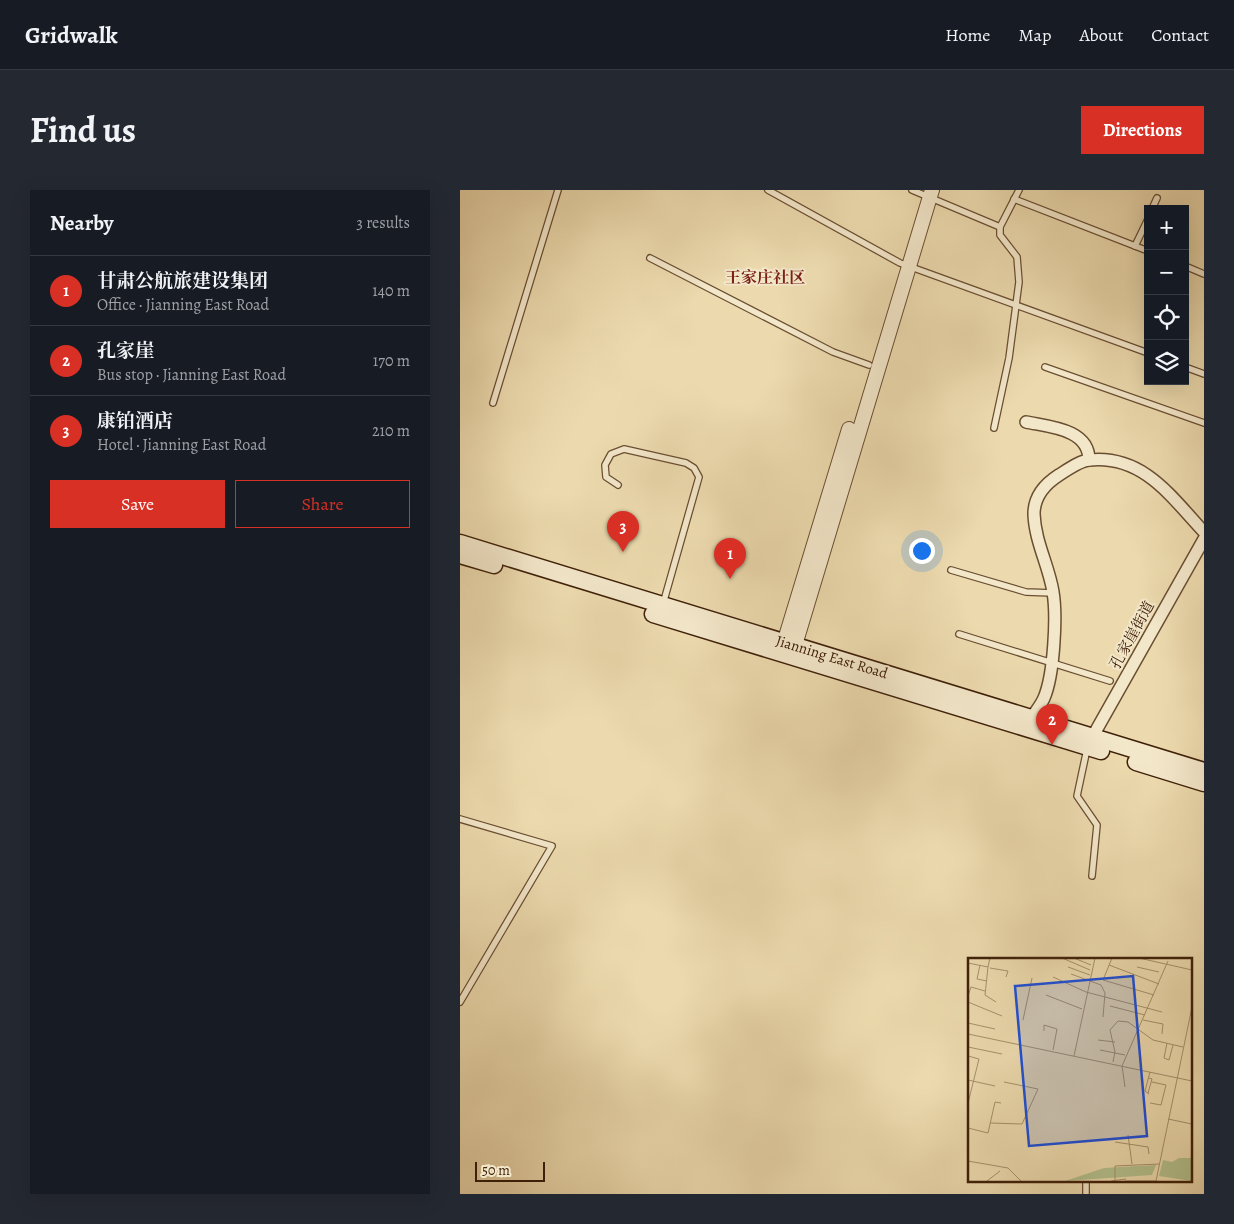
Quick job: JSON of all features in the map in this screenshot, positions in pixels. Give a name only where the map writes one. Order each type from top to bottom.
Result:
[{"type":"main road","name":"Jianning East Road","points":[[460,543],[663,606],[787,650],[1032,717],[1090,742],[1204,783]]},
{"type":"main road","name":"Jianning East Road","points":[[460,555],[787,650],[1090,742],[1204,771]]},
{"type":"street","points":[[787,650],[904,265],[924,193]]},
{"type":"street","points":[[787,650],[869,365],[904,265]]},
{"type":"street","points":[[1026,422],[1054,428],[1080,438],[1089,448],[1089,460]]},
{"type":"street","points":[[1032,717],[1044,698],[1052,662],[1053,593],[1040,548],[1034,513],[1040,492],[1059,475],[1089,460],[1120,463],[1150,475],[1172,494],[1204,532]]},
{"type":"street","name":"孔家崖街道","points":[[1090,742],[1204,538]]},
{"type":"lane","points":[[493,403],[558,190]]},
{"type":"lane","points":[[768,190],[904,265],[1144,352]]},
{"type":"lane","points":[[994,428],[1009,358],[1019,282],[1017,257],[1000,235],[1000,227],[1019,190]]},
{"type":"lane","points":[[924,193],[1000,227]]},
{"type":"lane","points":[[1154,205],[1157,198]]},
{"type":"lane","points":[[1014,199],[1144,250]]},
{"type":"lane","points":[[1135,246],[1144,227]]},
{"type":"lane","points":[[650,258],[833,352],[869,365]]},
{"type":"lane","points":[[1189,268],[1204,274]]},
{"type":"lane","points":[[1045,367],[1204,423]]},
{"type":"lane","points":[[1189,368],[1204,374]]},
{"type":"lane","points":[[618,485],[606,476],[606,465],[611,454],[624,449],[686,463],[694,468],[699,476],[663,606]]},
{"type":"lane","points":[[951,570],[1026,592],[1053,593]]},
{"type":"lane","points":[[959,634],[1110,681]]},
{"type":"lane","points":[[1090,742],[1077,796],[1097,825],[1092,876]]},
{"type":"lane","points":[[460,819],[552,846],[460,1002]]},
{"type":"place","name":"康铂酒店","points":[[623,552]]},
{"type":"place","name":"甘肃公航旅建设集团","points":[[730,579]]},
{"type":"place","name":"孔家崖","points":[[1052,745]]},
{"type":"district","name":"王家庄社区","points":[[765,278]]}]
